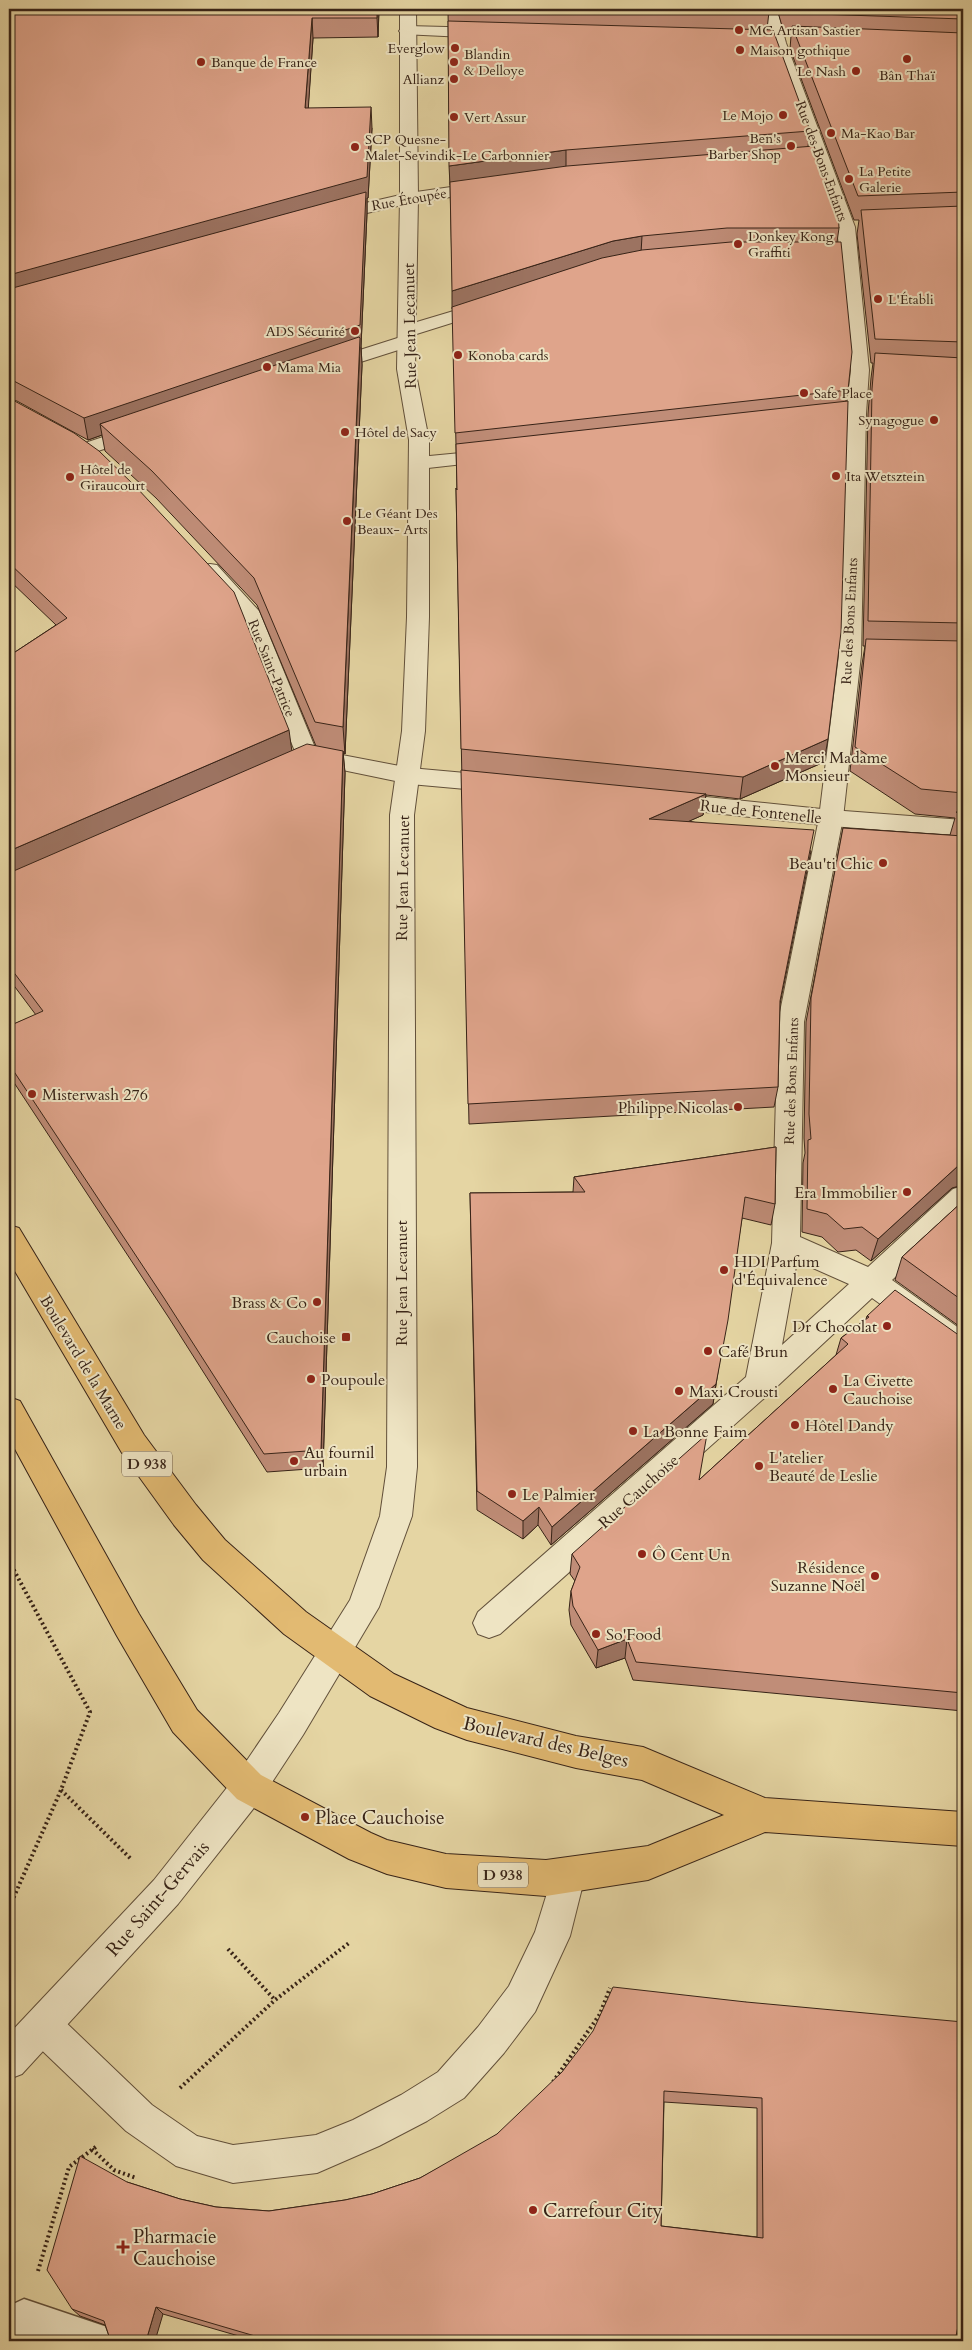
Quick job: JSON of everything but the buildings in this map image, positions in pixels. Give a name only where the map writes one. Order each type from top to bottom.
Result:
[{"type":"main road","name":"Boulevard de la Marne","points":[[9,1236],[133,1444],[185,1515],[214,1550],[258,1591],[295,1623],[335,1652]]},
{"type":"main road","name":"D 938","points":[[9,1410],[128,1625],[185,1721],[249,1787]]},
{"type":"main road","name":"Boulevard des Belges","points":[[335,1652],[382,1685],[447,1717],[498,1733],[576,1752],[643,1764],[765,1815],[963,1829]]},
{"type":"main road","name":"Boulevard des Belges","points":[[249,1787],[361,1847],[387,1857],[446,1871],[546,1878],[648,1862],[765,1815]]},
{"type":"street","name":"Rue Jean Lecanuet","points":[[291,1724],[363,1608],[396,1516],[402,1467],[402,815],[410,776],[417,700],[419,463],[416,418],[407,386],[408,9]]},
{"type":"street","name":"Rue des Bons Enfants","points":[[760,1383],[786,1243],[791,1022],[831,818],[850,656],[847,415],[868,370],[840,252],[852,227],[771,43],[769,9]]},
{"type":"street","points":[[407,32],[502,33]]},
{"type":"street","points":[[771,43],[796,44]]},
{"type":"street","points":[[802,156],[820,155]]},
{"type":"street","name":"Rue Étoupée","points":[[318,219],[374,204],[498,185]]},
{"type":"street","points":[[305,374],[445,321],[504,301]]},
{"type":"street","points":[[105,463],[78,445],[158,425]]},
{"type":"street","points":[[419,463],[514,453]]},
{"type":"street","name":"Rue Saint-Patrice","points":[[195,553],[248,611],[298,760],[410,776]]},
{"type":"street","points":[[850,656],[874,656]]},
{"type":"street","points":[[410,776],[520,786]]},
{"type":"street","name":"Rue de Fontenelle","points":[[647,799],[831,818],[963,828]]},
{"type":"street","name":"Rue Cauchoise","points":[[489,1623],[760,1383],[963,1197]]},
{"type":"street","points":[[786,1243],[870,1281],[963,1347]]},
{"type":"street","name":"Rue Saint-Gervais","points":[[9,2061],[156,1904],[249,1787],[291,1724]]},
{"type":"street","points":[[43,2026],[139,2118],[189,2153],[233,2164],[317,2154],[366,2133],[414,2108],[451,2085],[491,2040],[522,1999],[552,1936],[568,1876]]},
{"type":"lane","points":[[9,2328],[24,2318],[97,2341]]},
{"type":"path","points":[[9,1561],[90,1712],[61,1790],[9,1908]]},
{"type":"path","points":[[61,1790],[132,1860]]},
{"type":"path","points":[[228,1949],[275,2000],[349,1943]]},
{"type":"path","points":[[600,2014],[610,1988]]},
{"type":"place","name":"MC Artisan Sastier","points":[[739,30]]},
{"type":"place","name":"Everglow","points":[[455,48]]},
{"type":"place","name":"Maison gothique","points":[[740,50]]},
{"type":"place","name":"Bân Thaï","points":[[907,59]]},
{"type":"place","name":"Banque de France","points":[[201,62]]},
{"type":"place","name":"Blandin & Delloye","points":[[454,62]]},
{"type":"place","name":"Le Nash","points":[[856,71]]},
{"type":"place","name":"Allianz","points":[[454,79]]},
{"type":"place","name":"Le Mojo","points":[[783,115]]},
{"type":"place","name":"Vert Assur","points":[[454,117]]},
{"type":"place","name":"Ma-Kao Bar","points":[[831,133]]},
{"type":"place","name":"Ben's Barber Shop","points":[[791,146]]},
{"type":"place","name":"SCP Quesne- Malet-Sevindik-Le Carbonnier","points":[[355,147]]},
{"type":"place","name":"La Petite Galerie","points":[[849,179]]},
{"type":"place","name":"Donkey Kong Graffiti","points":[[738,244]]},
{"type":"place","name":"L'Établi","points":[[878,299]]},
{"type":"place","name":"ADS Sécurité","points":[[355,331]]},
{"type":"place","name":"Konoba cards","points":[[458,355]]},
{"type":"place","name":"Mama Mia","points":[[267,367]]},
{"type":"place","name":"Safe Place","points":[[804,393]]},
{"type":"place","name":"Synagogue","points":[[934,420]]},
{"type":"place","name":"Hôtel de Sacy","points":[[345,432]]},
{"type":"place","name":"Ita Wetsztein","points":[[836,476]]},
{"type":"place","name":"Hôtel de Giraucourt","points":[[70,477]]},
{"type":"place","name":"Le Géant Des Beaux- Arts","points":[[347,521]]},
{"type":"place","name":"Merci Madame Monsieur","points":[[775,766]]},
{"type":"place","name":"Beau'ti Chic","points":[[883,863]]},
{"type":"place","name":"Misterwash 276","points":[[32,1094]]},
{"type":"place","name":"Philippe Nicolas","points":[[738,1107]]},
{"type":"place","name":"Era Immobilier","points":[[907,1192]]},
{"type":"place","name":"HDI Parfum d'Équivalence","points":[[724,1270]]},
{"type":"place","name":"Brass & Co","points":[[317,1302]]},
{"type":"place","name":"Dr Chocolat","points":[[887,1326]]},
{"type":"place","name":"Cauchoise","points":[[346,1337]]},
{"type":"place","name":"Café Brun","points":[[708,1351]]},
{"type":"place","name":"Poupoule","points":[[311,1379]]},
{"type":"place","name":"La Civette Cauchoise","points":[[833,1389]]},
{"type":"place","name":"Maxi Crousti","points":[[679,1391]]},
{"type":"place","name":"Hôtel Dandy","points":[[795,1425]]},
{"type":"place","name":"La Bonne Faim","points":[[633,1431]]},
{"type":"place","name":"Au fournil urbain","points":[[294,1461]]},
{"type":"place","name":"L'atelier Beauté de Leslie","points":[[759,1466]]},
{"type":"place","name":"Le Palmier","points":[[512,1494]]},
{"type":"place","name":"Ô Cent Un","points":[[642,1554]]},
{"type":"place","name":"Résidence Suzanne Noël","points":[[875,1576]]},
{"type":"place","name":"So'Food","points":[[596,1634]]},
{"type":"place","name":"Place Cauchoise","points":[[305,1817]]},
{"type":"place","name":"Carrefour City","points":[[533,2210]]},
{"type":"place","name":"Pharmacie Cauchoise","points":[[123,2247]]}]
